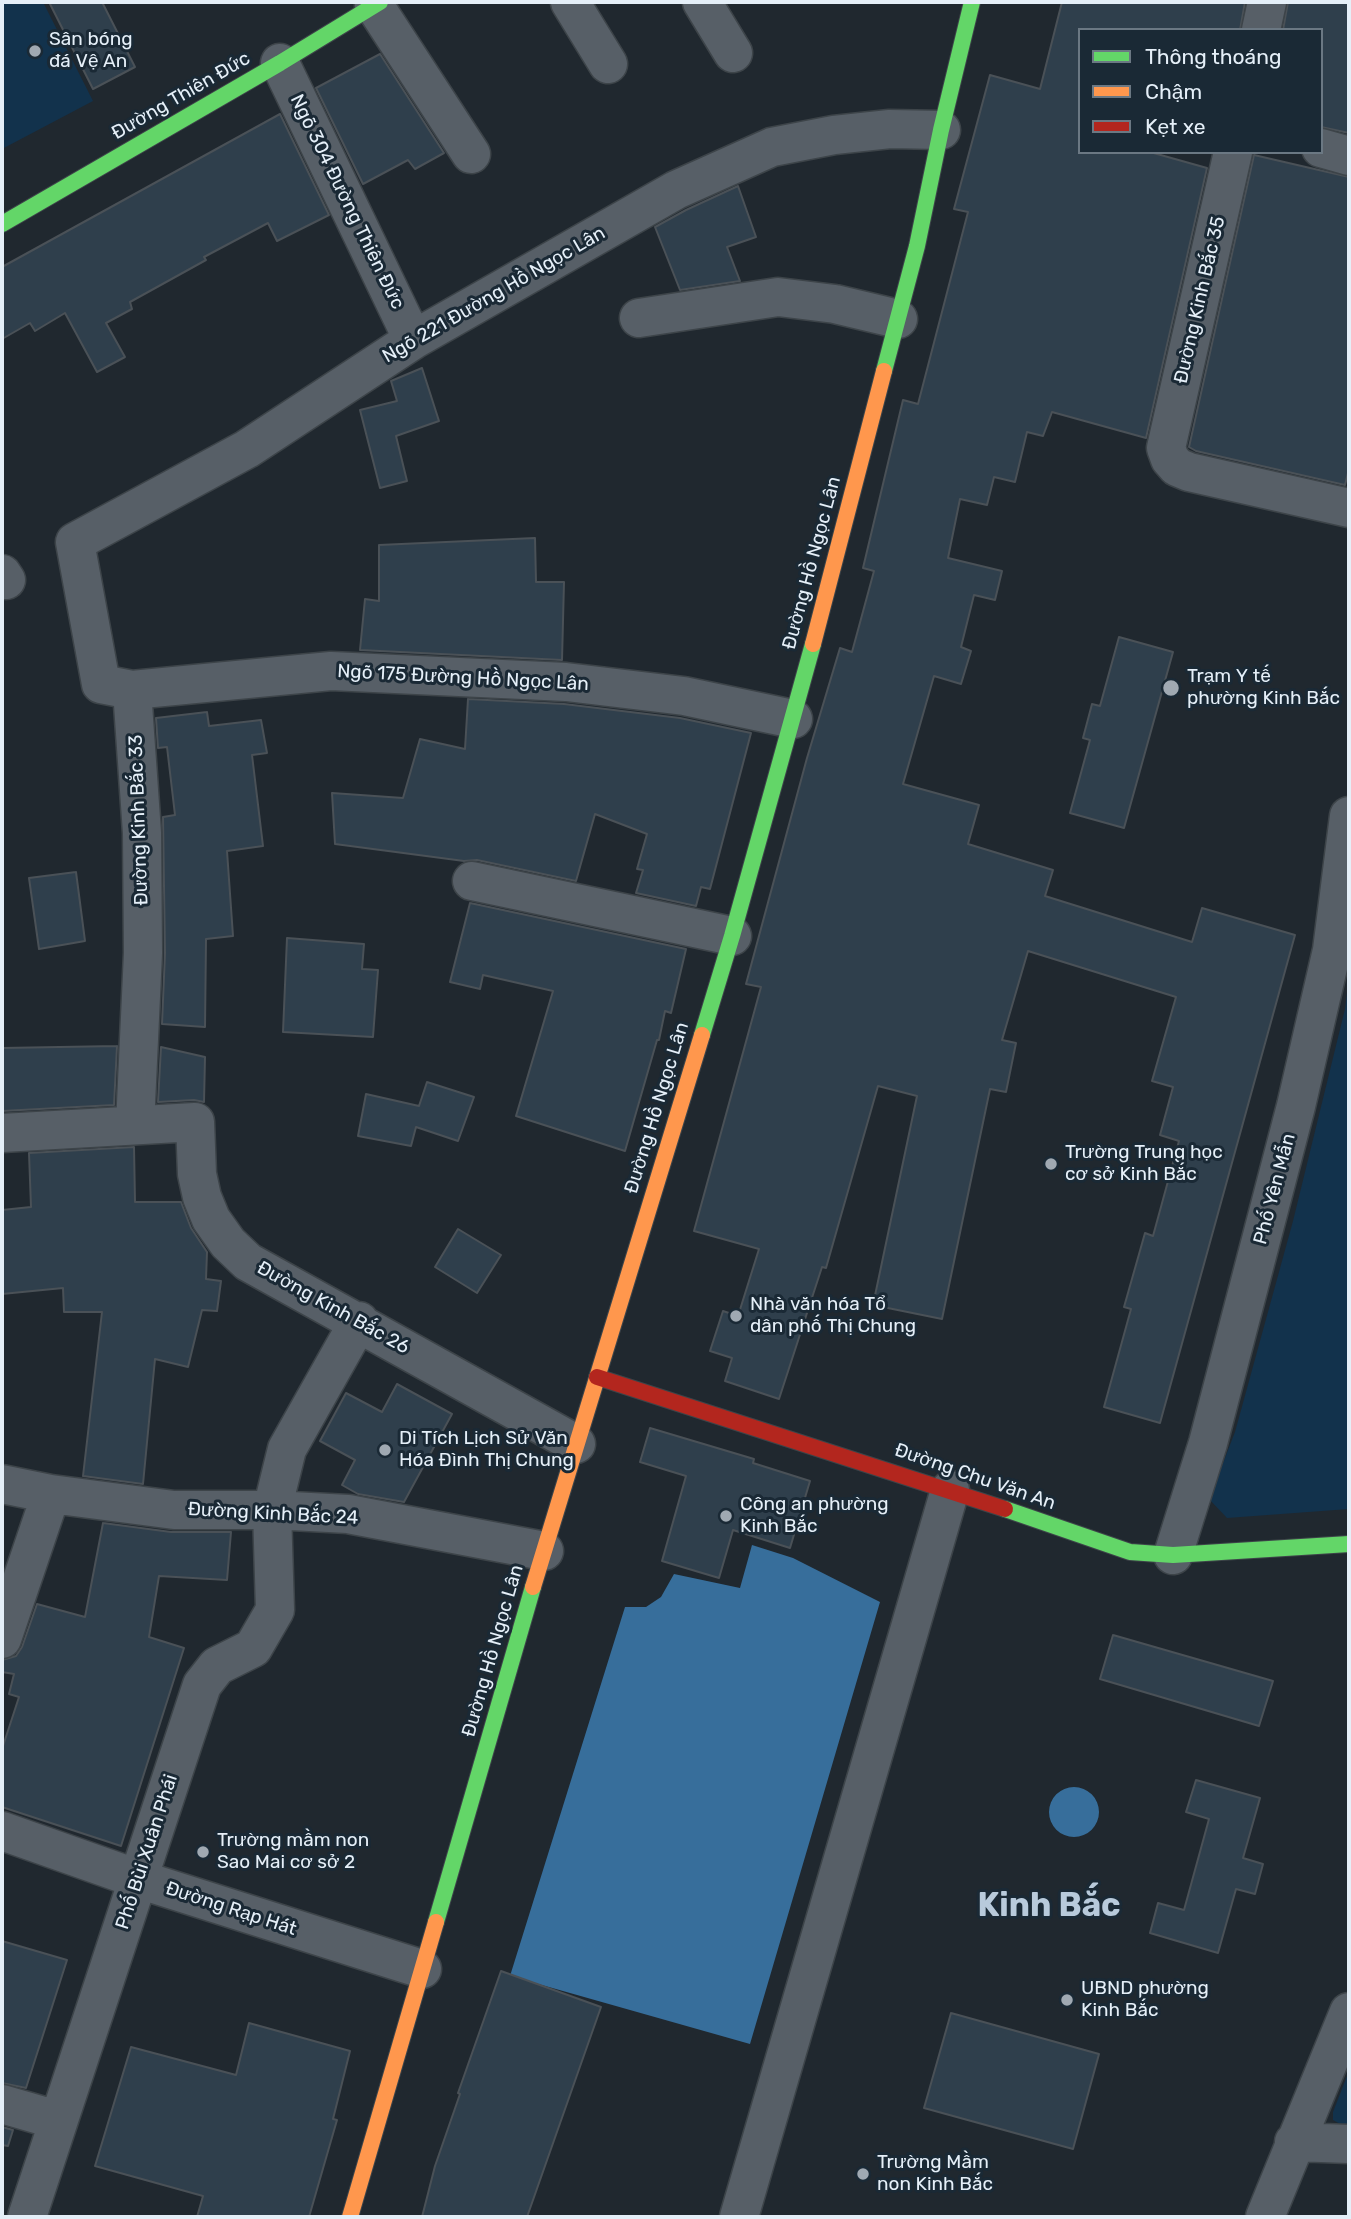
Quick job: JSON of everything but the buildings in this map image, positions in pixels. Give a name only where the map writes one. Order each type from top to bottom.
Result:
[{"type":"street","points":[[570,2],[608,64]]},
{"type":"street","points":[[702,2],[733,53]]},
{"type":"street","name":"Đường Hồ Ngọc Lân","points":[[350,2217],[544,1550],[732,936],[793,719],[917,246],[972,2]]},
{"type":"street","points":[[1261,28],[1267,2]]},
{"type":"street","points":[[377,3],[471,154]]},
{"type":"street","name":"Đường Thiên Đức","points":[[2,224],[280,63],[377,3]]},
{"type":"street","name":"Ngõ 304 Đường Thiên Đức","points":[[280,63],[414,340]]},
{"type":"street","name":"Ngõ 221 Đường Hồ Ngọc Lân","points":[[132,690],[101,684],[75,542],[247,449],[414,340],[676,190],[772,147],[834,135],[890,129],[941,130]]},
{"type":"street","points":[[1323,149],[1349,156]]},
{"type":"street","name":"Đường Kinh Bắc 35","points":[[1233,154],[1166,448],[1177,467],[1189,471],[1349,508]]},
{"type":"street","points":[[639,318],[778,298],[835,304],[898,319]]},
{"type":"street","name":"Ngõ 175 Đường Hồ Ngọc Lân","points":[[132,690],[331,671],[566,682],[684,696],[793,719]]},
{"type":"street","name":"Đường Kinh Bắc 33","points":[[132,690],[142,833],[143,953],[135,1125]]},
{"type":"street","name":"Phố Yên Mẫn","points":[[1173,1556],[1208,1443],[1296,1106],[1332,950],[1349,816]]},
{"type":"street","points":[[472,881],[732,936]]},
{"type":"street","name":"Đường Kinh Bắc 26","points":[[2,1133],[195,1122],[197,1174],[202,1197],[211,1219],[228,1243],[248,1262],[359,1321],[576,1444]]},
{"type":"street","name":"Phố Bùi Xuân Phái","points":[[27,2217],[202,1685],[217,1666],[253,1648],[275,1610],[272,1510],[288,1450],[359,1321]]},
{"type":"street","name":"Đường Chu Văn An","points":[[597,1377],[950,1490],[1130,1552],[1173,1556],[1349,1544]]},
{"type":"street","name":"Đường Kinh Bắc 24","points":[[2,1484],[51,1494],[174,1510],[272,1510],[348,1514],[544,1550]]},
{"type":"street","points":[[739,2217],[950,1490]]},
{"type":"street","points":[[2,1639],[51,1494]]},
{"type":"street","name":"Đường Rạp Hát","points":[[2,1831],[138,1879],[422,1969]]},
{"type":"street","points":[[1265,2217],[1349,2012]]},
{"type":"street","points":[[2,2104],[57,2120]]},
{"type":"street","points":[[1294,2143],[1349,2144]]},
{"type":"shaded area","name":"Sân bóng đá Vệ An","points":[[2,2],[43,2],[93,101],[2,149]]},
{"type":"shaded area","points":[[1349,977],[1349,1509],[1227,1518],[1209,1499],[1235,1432],[1293,1221],[1345,1009]]},
{"type":"shaded area","points":[[752,1545],[793,1558],[880,1602],[750,2044],[510,1976],[625,1607],[646,1607],[661,1597],[674,1574],[740,1588]]},
{"type":"shaded area","points":[[1074,1787],[1092,1794],[1099,1812],[1092,1830],[1074,1837],[1056,1830],[1049,1812],[1056,1794]]},
{"type":"shaded area","points":[[1349,2071],[1349,2127],[1346,2127],[1333,2120],[1333,2112]]},
{"type":"traffic: fast","points":[[2,224],[380,2]]},
{"type":"traffic: fast","points":[[884,371],[917,246],[972,2]]},
{"type":"traffic: fast","points":[[702,1035],[813,644]]},
{"type":"traffic: fast","points":[[1005,1509],[1130,1552],[1173,1555],[1349,1544]]},
{"type":"traffic: fast","points":[[436,1922],[533,1587]]},
{"type":"traffic: slow","points":[[813,644],[884,371]]},
{"type":"traffic: slow","points":[[533,1587],[702,1035]]},
{"type":"traffic: slow","points":[[350,2217],[436,1922]]},
{"type":"traffic: jam","points":[[597,1377],[1005,1509]]},
{"type":"place","name":"Sân bóng đá Vệ An","points":[[35,51]]},
{"type":"place","name":"Trạm Y tế phường Kinh Bắc","points":[[1171,688]]},
{"type":"place","name":"Trường Trung học cơ sở Kinh Bắc","points":[[1051,1164]]},
{"type":"place","name":"Nhà văn hóa Tổ dân phố Thị Chung","points":[[736,1316]]},
{"type":"place","name":"Di Tích Lịch Sử Văn Hóa Đình Thị Chung","points":[[385,1450]]},
{"type":"place","name":"Công an phường Kinh Bắc","points":[[726,1516]]},
{"type":"place","name":"Trường mầm non Sao Mai cơ sở 2","points":[[203,1852]]},
{"type":"place","name":"UBND phường Kinh Bắc","points":[[1067,2000]]},
{"type":"place","name":"Trường Mầm non Kinh Bắc","points":[[863,2174]]},
{"type":"district","name":"Kinh Bắc","points":[[1049,1906]]}]
